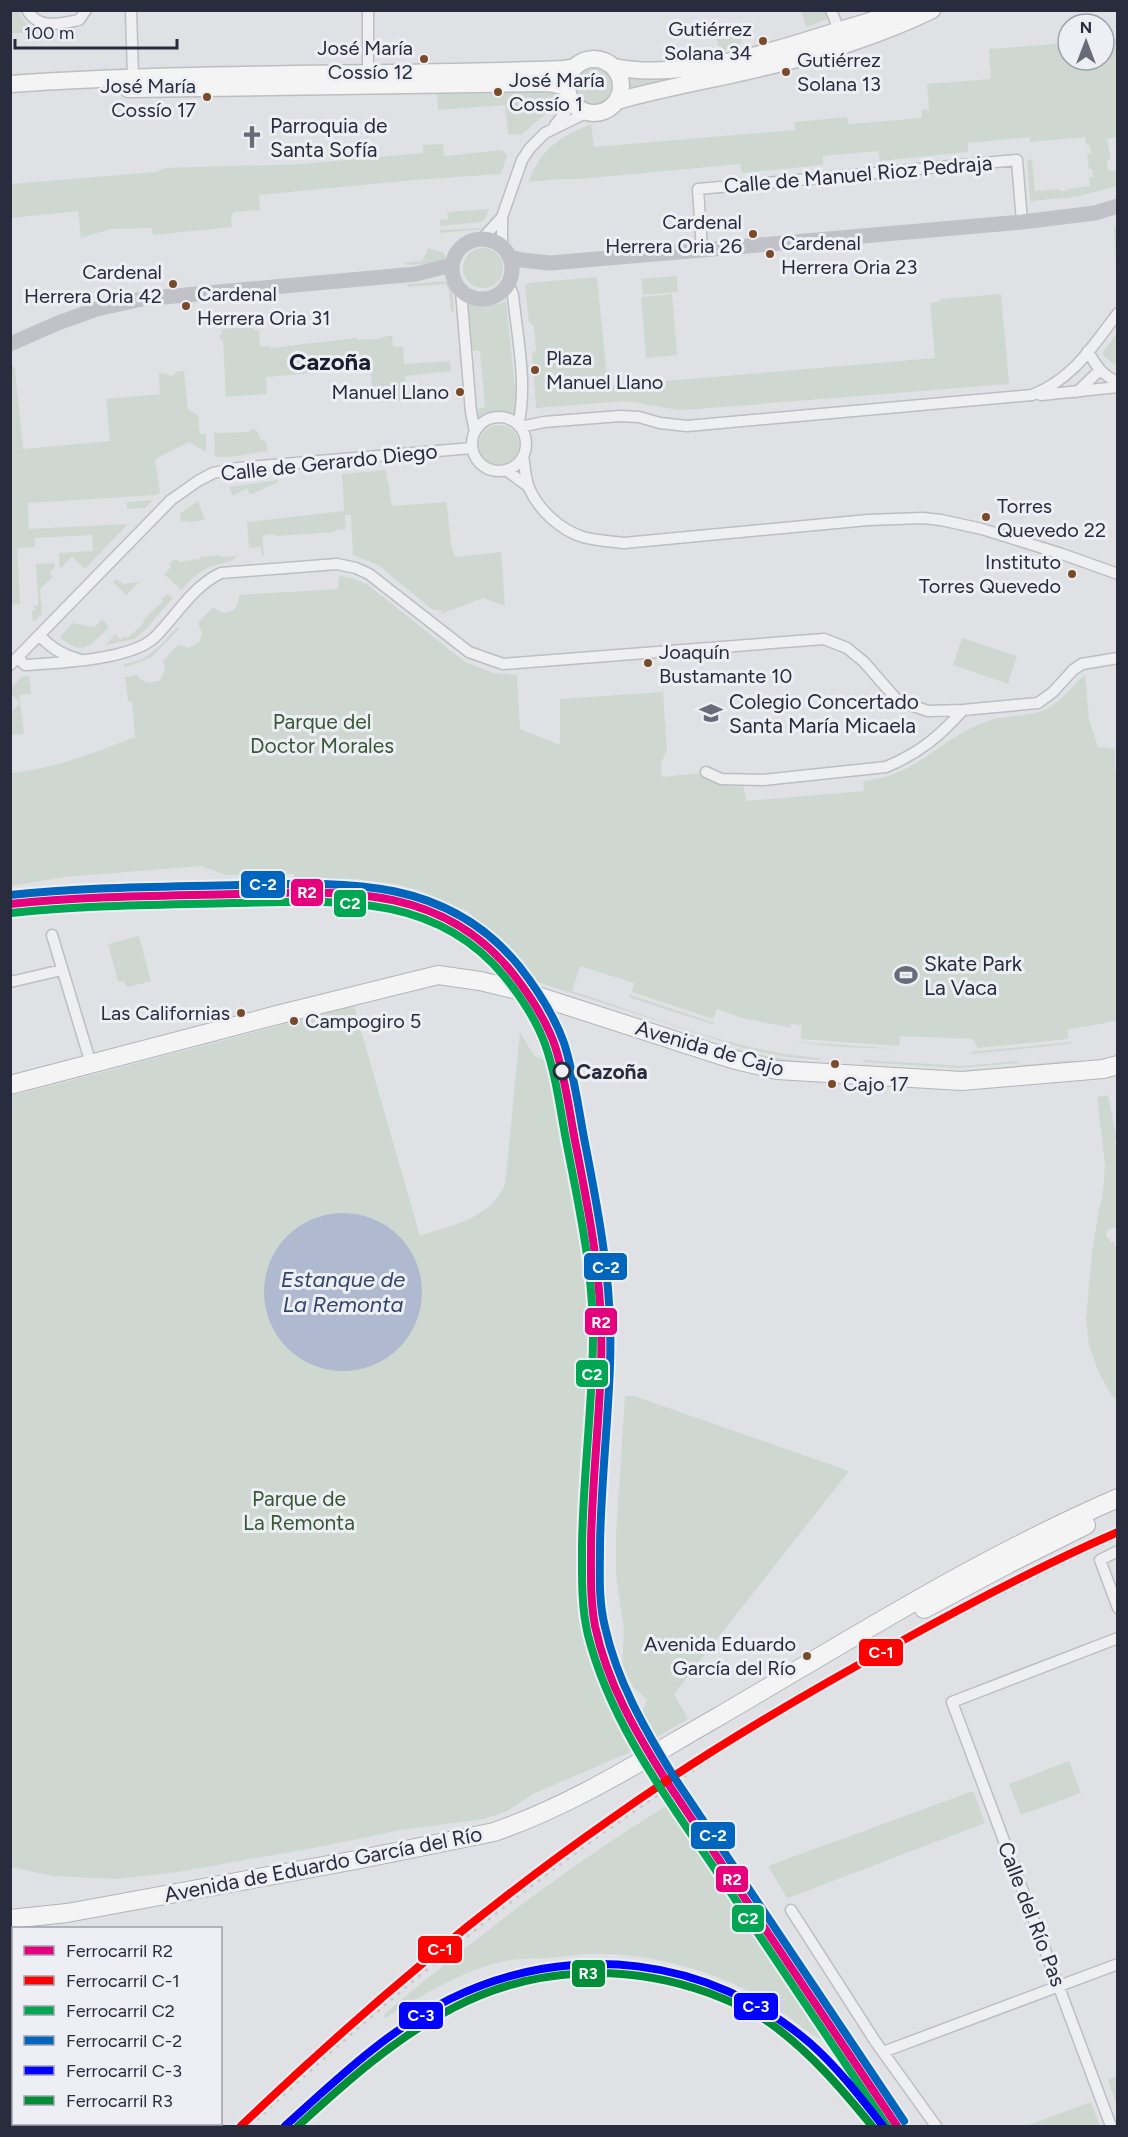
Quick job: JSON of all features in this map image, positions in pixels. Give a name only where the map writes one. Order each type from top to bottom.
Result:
[{"type":"highway","name":"Avenida de Cajo","points":[[10,1085],[317,1004],[438,975],[480,981],[522,991],[732,1059],[777,1070],[962,1081],[1103,1069],[1118,1065]]},
{"type":"highway","name":"Avenida de Eduardo García del Río","points":[[10,1920],[67,1913],[356,1860],[495,1832],[546,1813],[624,1771],[940,1586],[1010,1548],[1118,1498]]},
{"type":"highway","name":"Avenida de Eduardo García del Río","points":[[624,1771],[667,1752],[1008,1564],[1118,1512]]},
{"type":"main road","points":[[10,95],[138,88],[549,83],[569,93],[578,107],[588,112],[598,112],[609,108],[617,101],[658,89],[807,56],[902,23],[932,10]]},
{"type":"main road","points":[[614,68],[672,69],[722,63],[804,42],[896,12]]},
{"type":"main road","points":[[569,93],[571,73],[575,67],[594,59],[608,63],[614,68],[621,84],[617,101]]},
{"type":"main road","points":[[10,84],[134,77],[494,72],[575,67]]},
{"type":"main road","points":[[458,287],[452,266],[456,255],[462,247],[482,239],[492,241],[522,260],[550,263],[1022,222],[1095,213],[1118,206]]},
{"type":"main road","points":[[506,251],[513,267],[510,282]]},
{"type":"main road","points":[[416,274],[444,278],[471,297],[481,299],[492,298],[501,293],[510,282],[529,269],[550,263]]},
{"type":"main road","points":[[10,344],[97,309],[142,299],[416,274],[452,266]]},
{"type":"street","points":[[27,10],[33,20],[39,23],[54,24],[79,20],[86,10]]},
{"type":"street","points":[[131,10],[134,77]]},
{"type":"street","points":[[368,10],[368,74]]},
{"type":"street","points":[[831,10],[839,30]]},
{"type":"street","points":[[482,239],[502,217],[522,160],[530,148],[553,128],[567,110],[569,93]]},
{"type":"street","points":[[553,128],[588,112]]},
{"type":"street","name":"Calle de Manuel Rioz Pedraja","points":[[702,250],[698,189],[1017,160],[1022,222]]},
{"type":"street","points":[[502,217],[506,251]]},
{"type":"street","points":[[510,282],[523,408],[519,426]]},
{"type":"street","points":[[458,287],[475,432],[472,448],[476,459],[484,467],[495,471],[515,466],[524,456]]},
{"type":"street","points":[[1032,395],[1057,384],[1072,372],[1118,313]]},
{"type":"street","points":[[1088,351],[1100,370],[1118,382]]},
{"type":"street","points":[[1077,392],[1100,370]]},
{"type":"street","points":[[519,426],[620,416],[639,417],[660,423],[687,426],[1118,387]]},
{"type":"street","points":[[475,432],[484,421],[496,417],[509,419],[519,426],[526,442],[524,456],[529,487],[537,502],[559,524],[582,537],[598,541],[624,543],[858,521],[923,518],[982,529],[1118,574]]},
{"type":"street","name":"Calle de Gerardo Diego","points":[[14,662],[171,500],[213,473],[256,465],[472,448]]},
{"type":"street","points":[[506,470],[529,487]]},
{"type":"street","points":[[14,662],[26,665],[107,657],[130,652],[153,640],[199,587],[208,579],[221,573],[337,564],[356,568],[369,574],[469,652],[503,664],[824,639],[847,648],[864,662],[898,701],[928,711],[1038,703],[1053,692],[1072,670],[1082,664],[1118,658]]},
{"type":"street","points":[[40,636],[65,656],[79,659]]},
{"type":"street","points":[[706,772],[721,779],[763,780],[886,767],[901,761],[935,740],[963,710]]},
{"type":"street","points":[[52,935],[92,1064]]},
{"type":"street","points":[[10,982],[62,970]]},
{"type":"street","points":[[1118,1551],[1100,1560],[1118,1608]]},
{"type":"street","name":"Calle del Río Pas","points":[[1111,2127],[952,1702],[1118,1638]]},
{"type":"street","points":[[791,1910],[883,2052],[936,2127]]},
{"type":"street","points":[[883,2052],[1118,1964]]},
{"type":"green space","points":[[10,11],[19,11],[22,19],[37,33],[11,33]]},
{"type":"green space","points":[[801,11],[825,11],[828,19],[806,27]]},
{"type":"green space","points":[[740,30],[741,44],[720,52],[716,37]]},
{"type":"green space","points":[[1116,39],[1117,137],[1107,139],[1111,159],[1107,160],[1108,171],[1117,170],[1117,186],[1076,197],[1030,201],[1027,160],[1032,159],[1035,191],[1059,189],[1059,191],[1067,191],[1067,189],[1090,186],[1089,178],[1093,177],[1092,169],[1089,169],[1087,154],[1091,153],[1090,145],[1086,145],[1085,137],[1030,142],[1029,137],[968,143],[968,152],[880,161],[878,151],[823,156],[823,165],[742,173],[740,164],[529,182],[539,160],[553,145],[591,124],[594,147],[795,130],[795,122],[847,117],[848,124],[922,118],[922,110],[929,109],[927,84],[991,79],[989,49],[1056,44],[1056,72],[1116,72]]},
{"type":"green space","points":[[594,66],[608,71],[613,85],[608,99],[594,104],[580,99],[575,85],[580,71]]},
{"type":"green space","points":[[703,72],[625,91],[626,76]]},
{"type":"green space","points":[[552,92],[558,95],[560,102],[521,135],[508,134],[505,105],[438,110],[437,94]]},
{"type":"green space","points":[[443,144],[444,156],[502,150],[507,155],[501,174],[259,195],[260,210],[234,212],[231,217],[232,227],[153,235],[152,228],[110,229],[81,238],[78,211],[11,218],[11,184],[156,172],[165,168],[302,164],[423,153],[423,145]]},
{"type":"green space","points":[[489,209],[485,219],[481,222],[440,226],[440,220],[448,219],[447,212]]},
{"type":"green space","points":[[492,217],[495,218],[486,229],[440,233],[440,230],[481,228]]},
{"type":"green space","points":[[1117,226],[1117,290],[1114,227]]},
{"type":"green space","points":[[428,248],[444,253],[447,260],[442,263],[406,265],[405,263],[422,261]]},
{"type":"green space","points":[[483,248],[491,249],[497,254],[502,260],[502,276],[497,282],[491,287],[483,288],[475,287],[469,282],[464,276],[463,268],[464,260],[469,254],[475,249]]},
{"type":"green space","points":[[677,276],[678,292],[643,295],[641,279]]},
{"type":"green space","points":[[597,277],[608,386],[935,358],[930,303],[940,302],[941,299],[1001,294],[1009,384],[698,409],[678,410],[625,401],[536,408],[532,355],[536,349],[534,327],[529,322],[525,286],[529,283]]},
{"type":"green space","points":[[444,281],[448,283],[453,294],[454,311],[451,312],[449,290],[445,284],[408,287],[407,284]]},
{"type":"green space","points":[[672,294],[677,355],[646,358],[641,297]]},
{"type":"green space","points":[[506,301],[517,408],[515,414],[500,413],[478,417],[478,409],[485,407],[480,351],[472,350],[468,305],[489,305]]},
{"type":"green space","points":[[254,327],[254,330],[259,330],[260,347],[269,346],[270,348],[357,338],[357,340],[377,339],[392,335],[393,347],[403,346],[404,364],[450,361],[451,371],[405,376],[407,400],[374,403],[370,368],[266,377],[267,394],[226,397],[223,341],[220,340],[219,335],[222,334],[222,329]]},
{"type":"green space","points":[[1117,333],[1117,364],[1114,365],[1102,354]]},
{"type":"green space","points":[[11,365],[15,368],[23,449],[110,441],[106,399],[160,394],[159,373],[170,376],[178,371],[184,371],[188,410],[198,415],[200,434],[206,434],[206,452],[189,442],[155,459],[160,492],[157,495],[28,503],[29,529],[128,524],[85,569],[72,557],[60,569],[59,553],[93,551],[92,535],[35,538],[35,547],[17,548],[20,604],[11,605]]},
{"type":"green space","points":[[499,425],[513,431],[519,445],[513,459],[499,465],[485,459],[479,445],[485,431]]},
{"type":"green space","points":[[256,429],[261,440],[266,442],[268,451],[215,456],[214,433],[250,432]]},
{"type":"green space","points":[[386,470],[392,506],[446,502],[455,557],[501,552],[505,606],[483,598],[441,614],[441,610],[433,610],[378,565],[353,555],[351,516],[345,514],[346,529],[335,530],[335,532],[265,535],[262,538],[264,556],[262,556],[261,547],[249,548],[247,522],[344,511],[342,474]]},
{"type":"green space","points":[[278,480],[279,482],[252,494],[247,488],[233,496],[229,487]]},
{"type":"green space","points":[[153,500],[145,508],[127,509],[127,502]]},
{"type":"green space","points":[[198,501],[205,520],[181,521],[180,514]]},
{"type":"green space","points":[[219,555],[220,557],[237,556],[232,561],[202,571],[181,590],[164,574],[171,567],[169,564],[173,560],[178,559],[179,562]]},
{"type":"green space","points":[[55,563],[55,567],[49,573],[53,577],[40,589],[42,614],[33,622],[32,611],[36,610],[32,606],[38,605],[36,564]]},
{"type":"green space","name":"Parque del Doctor Morales","points":[[339,576],[355,579],[368,585],[465,662],[494,673],[517,675],[520,729],[560,745],[560,699],[663,692],[667,751],[661,763],[662,777],[702,773],[743,784],[746,801],[864,791],[863,781],[882,778],[913,765],[969,729],[985,722],[1048,708],[1085,675],[1089,719],[1098,747],[1115,749],[1117,1020],[1068,1029],[1068,1039],[978,1048],[973,1039],[900,1036],[899,1046],[801,1039],[802,1025],[791,1024],[791,1028],[742,1018],[717,1009],[713,1019],[632,992],[634,983],[580,966],[572,991],[725,1041],[820,1058],[819,1060],[787,1057],[746,1049],[538,982],[507,945],[467,911],[421,891],[400,885],[355,879],[294,879],[294,874],[226,875],[201,866],[65,877],[11,886],[11,773],[59,764],[135,737],[132,701],[128,701],[125,677],[137,675],[147,682],[160,680],[165,670],[163,661],[178,644],[188,648],[199,643],[202,633],[198,623],[213,607],[223,613],[230,612],[237,605],[239,595],[338,589]]},
{"type":"green space","points":[[116,579],[123,584],[139,582],[126,595],[113,582]]},
{"type":"green space","points":[[168,594],[173,598],[135,639],[106,645],[115,634],[121,640],[125,636],[127,638],[144,623],[142,621]]},
{"type":"green space","points":[[102,619],[109,627],[86,647],[75,647],[60,637],[72,623],[95,627]]},
{"type":"green space","points":[[177,627],[179,629],[152,657],[124,668],[124,664],[147,656],[154,651]]},
{"type":"green space","points":[[962,638],[1017,656],[1008,684],[953,665]]},
{"type":"green space","points":[[29,676],[31,694],[19,695],[24,734],[11,735],[11,713],[19,701],[11,694],[11,688],[21,677]]},
{"type":"green space","points":[[139,936],[151,981],[129,987],[124,981],[118,982],[108,944]]},
{"type":"green space","points":[[628,994],[715,1023],[711,1024],[631,998]]},
{"type":"green space","points":[[568,995],[725,1046],[790,1060],[822,1063],[819,1066],[754,1058],[565,996]]},
{"type":"green space","name":"Parque de La Remonta","points":[[354,1006],[420,1236],[457,1224],[480,1213],[498,1197],[505,1185],[520,1032],[535,1057],[554,1062],[552,1066],[579,1190],[585,1231],[591,1231],[597,1334],[586,1524],[586,1593],[599,1663],[617,1709],[640,1748],[535,1793],[507,1811],[484,1819],[401,1830],[178,1872],[116,1879],[53,1876],[11,1867],[11,1096]]},
{"type":"green space","points":[[785,1041],[901,1049],[842,1047]]},
{"type":"green space","points":[[1072,1042],[972,1054],[970,1052]]},
{"type":"green space","points":[[863,1060],[964,1066],[1018,1061],[1018,1063],[958,1068],[863,1062]]},
{"type":"green space","points":[[1074,1060],[1072,1063],[972,1073],[860,1068],[857,1065],[961,1071]]},
{"type":"green space","points":[[1108,1095],[1117,1140],[1114,1141],[1118,1150],[1117,1227],[1107,1230],[1106,1236],[1108,1239],[1111,1238],[1110,1242],[1115,1242],[1114,1246],[1117,1247],[1117,1399],[1111,1395],[1099,1373],[1089,1345],[1086,1319],[1092,1252],[1102,1199],[1105,1166],[1097,1097]]},
{"type":"green space","points":[[625,1396],[634,1396],[849,1471],[674,1694],[688,1719],[657,1737],[642,1713],[647,1700],[633,1687],[622,1665],[624,1630],[616,1575],[616,1536]]},
{"type":"green space","points":[[1069,1761],[1081,1793],[1021,1815],[1009,1784]]},
{"type":"green space","points":[[973,1791],[985,1823],[799,1894],[787,1898],[768,1866]]},
{"type":"green space","points":[[671,1803],[677,1804],[821,2027],[823,2040],[760,1998],[721,1979],[685,1966],[648,1958],[611,1954],[503,1961],[454,1979],[384,2017],[385,2013],[419,1985],[560,1876]]},
{"type":"green space","points":[[1118,2076],[1117,2106],[1108,2080]]},
{"type":"green space","points":[[1091,2102],[1100,2126],[1026,2126]]},
{"type":"water","name":"Estanque de La Remonta","points":[[343,1213],[358,1214],[373,1219],[387,1226],[399,1236],[409,1248],[416,1262],[421,1277],[421,1307],[416,1322],[409,1336],[399,1348],[387,1358],[373,1365],[358,1370],[343,1371],[328,1370],[313,1365],[299,1358],[287,1348],[277,1336],[270,1322],[265,1307],[264,1292],[265,1277],[270,1262],[277,1248],[287,1236],[299,1226],[313,1219],[328,1214]]},
{"type":"railway","points":[[10,898],[87,891],[303,885],[369,887],[389,890],[438,906],[481,933],[501,949],[518,968],[546,1011],[558,1043],[592,1182],[602,1242],[607,1302],[604,1388],[597,1477],[595,1566],[599,1608],[618,1680],[646,1739],[680,1794],[904,2126]]},
{"type":"railway","points":[[250,2126],[396,1995],[498,1912],[602,1833],[700,1766],[831,1685],[890,1652],[1048,1570],[1118,1538]]},
{"type":"rail line","name":"C-2","points":[[10,895],[96,889],[278,884],[354,886],[391,891],[426,900],[459,915],[490,937],[526,975],[550,1012],[564,1043],[576,1090],[604,1251],[610,1335],[600,1586],[601,1606],[610,1647],[633,1705],[674,1777],[904,2121]]},
{"type":"rail line","name":"R2","points":[[10,904],[95,898],[276,893],[352,894],[388,899],[423,909],[456,924],[486,945],[520,983],[543,1018],[558,1058],[595,1252],[601,1336],[591,1585],[592,1606],[600,1647],[615,1687],[644,1745],[897,2126]]},
{"type":"rail line","name":"C2","points":[[11,913],[94,907],[270,902],[344,903],[379,907],[414,915],[446,928],[476,948],[504,976],[528,1008],[545,1044],[552,1068],[581,1215],[591,1291],[593,1342],[582,1579],[586,1624],[598,1668],[626,1730],[661,1789],[887,2126]]},
{"type":"rail line","name":"C-1","points":[[241,2126],[329,2044],[420,1965],[514,1890],[645,1795],[751,1727],[861,1663],[1006,1585],[1118,1532]]},
{"type":"rail line","name":"C-3","points":[[285,2126],[343,2074],[405,2025],[427,2011],[496,1980],[543,1969],[590,1964],[638,1966],[684,1976],[729,1992],[771,2014],[821,2053],[883,2126]]},
{"type":"rail line","name":"R3","points":[[298,2126],[391,2047],[453,2008],[484,1994],[515,1984],[547,1977],[612,1973],[677,1983],[717,1996],[756,2014],[785,2034],[812,2058],[872,2126]]},
{"type":"place","name":"Gutiérrez Solana 34","points":[[763,41]]},
{"type":"place","name":"José María Cossío 12","points":[[424,59]]},
{"type":"place","name":"Gutiérrez Solana 13","points":[[786,72]]},
{"type":"place","name":"José María Cossío 1","points":[[498,92]]},
{"type":"place","name":"José María Cossío 17","points":[[207,97]]},
{"type":"place","name":"Parroquia de Santa Sofía","points":[[252,137]]},
{"type":"place","name":"Cardenal Herrera Oria 26","points":[[753,234]]},
{"type":"place","name":"Cardenal Herrera Oria 23","points":[[770,254]]},
{"type":"place","name":"Cardenal Herrera Oria 42","points":[[173,284]]},
{"type":"place","name":"Cardenal Herrera Oria 31","points":[[186,306]]},
{"type":"place","name":"Plaza Manuel Llano","points":[[535,370]]},
{"type":"place","name":"Manuel Llano","points":[[460,392]]},
{"type":"place","name":"Torres Quevedo 22","points":[[986,517]]},
{"type":"place","name":"Instituto Torres Quevedo","points":[[1072,574]]},
{"type":"place","name":"Joaquín Bustamante 10","points":[[648,663]]},
{"type":"place","name":"Colegio Concertado Santa María Micaela","points":[[711,713]]},
{"type":"place","name":"Skate Park La Vaca","points":[[906,975]]},
{"type":"place","name":"Las Californias","points":[[241,1013]]},
{"type":"place","name":"Campogiro 5","points":[[294,1021]]},
{"type":"place","name":"Cazoña","points":[[562,1071]]},
{"type":"place","name":"Cajo 17","points":[[832,1084]]},
{"type":"place","name":"Avenida Eduardo García del Río","points":[[807,1656]]},
{"type":"district","name":"Cazoña","points":[[330,361]]}]
